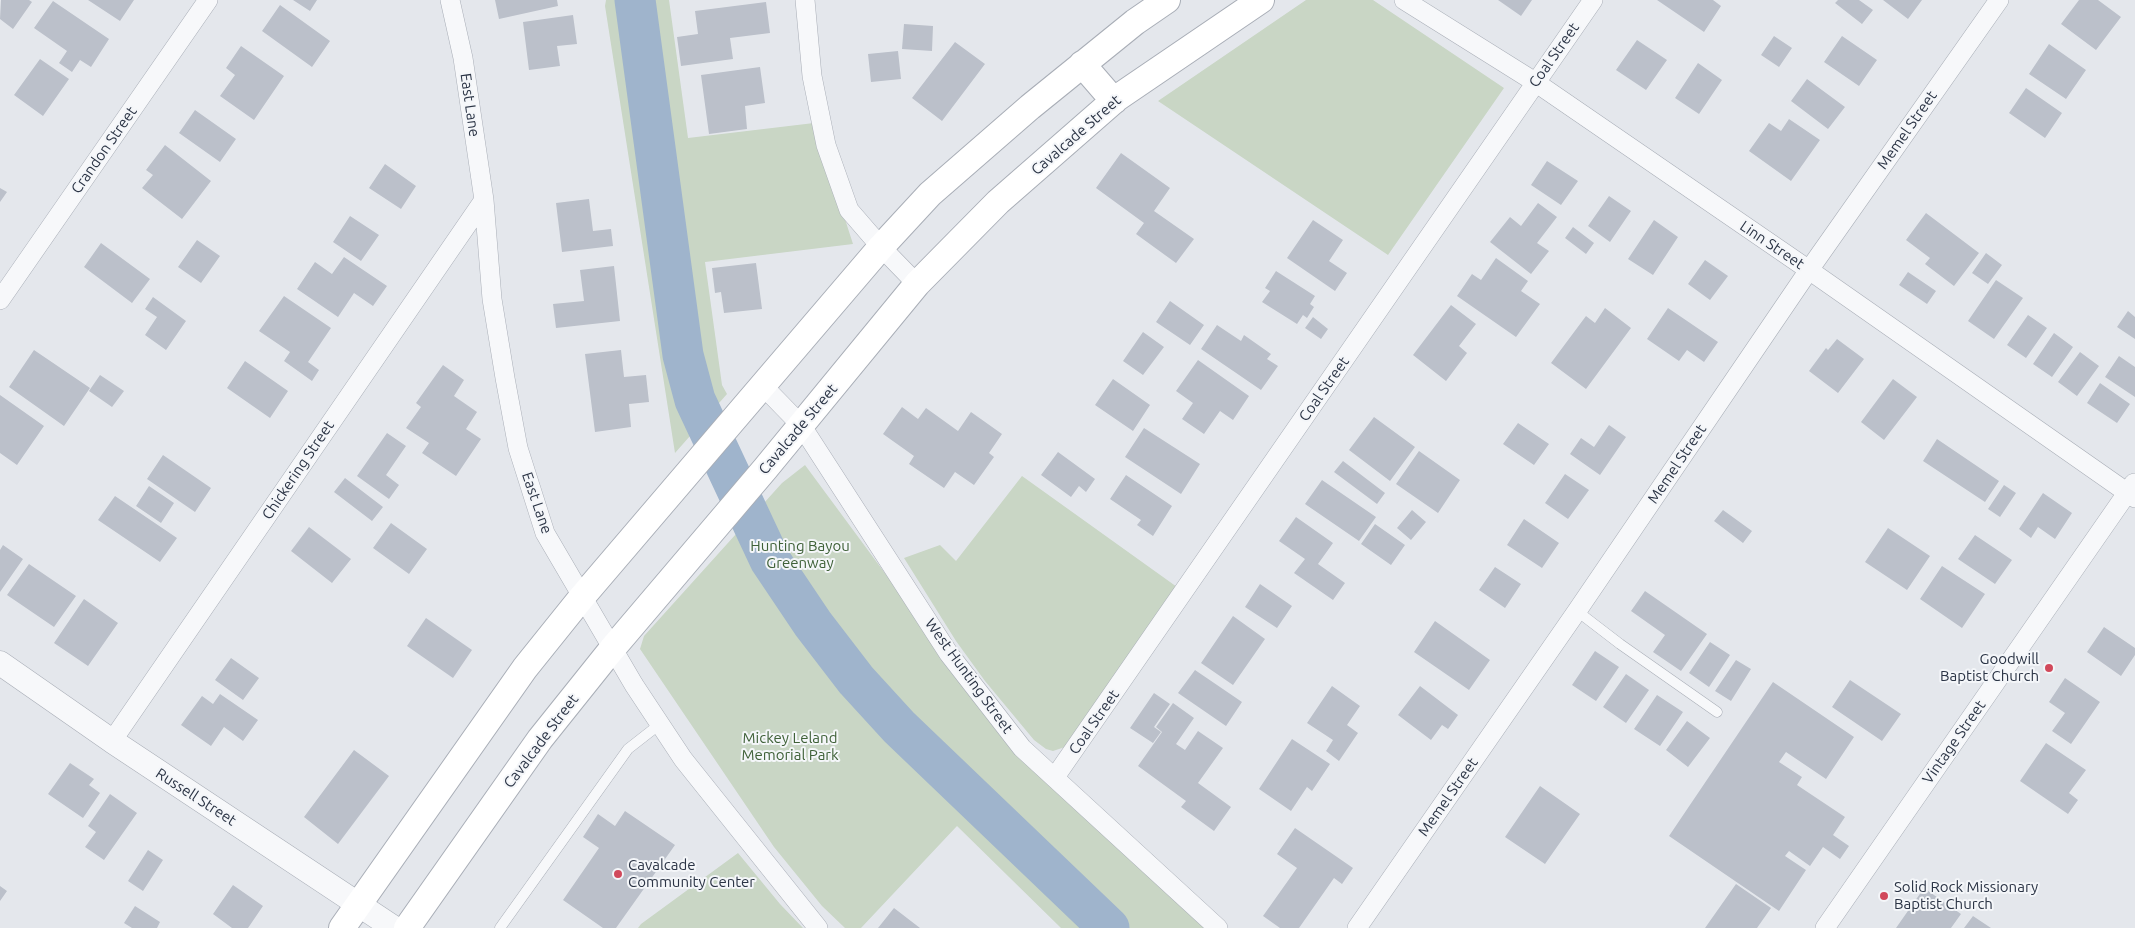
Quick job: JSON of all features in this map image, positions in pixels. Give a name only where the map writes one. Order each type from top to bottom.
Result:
[{"type":"main road","points":[[342,928],[525,668],[582,597],[880,247],[930,194],[1082,64],[1135,22],[1167,0]]},
{"type":"main road","name":"Cavalcade Street","points":[[407,928],[540,739],[612,648],[765,469],[917,284],[998,202],[1114,101],[1261,0]]},
{"type":"main road","points":[[1082,64],[1114,101]]},
{"type":"street","name":"Crandon Street","points":[[0,300],[208,0]]},
{"type":"street","name":"East Lane","points":[[450,0],[463,58],[484,200],[492,299],[518,448],[545,533],[612,648],[683,759],[818,928]]},
{"type":"street","points":[[805,0],[812,76],[826,145],[849,210],[880,247],[917,284]]},
{"type":"street","name":"Linn Street","points":[[1404,0],[1535,82],[2133,491]]},
{"type":"street","name":"Coal Street","points":[[1055,777],[1592,0]]},
{"type":"street","name":"Memel Street","points":[[1357,928],[1578,611],[1809,270],[1999,0]]},
{"type":"street","name":"Chickering Street","points":[[112,741],[484,200]]},
{"type":"street","name":"West Hunting Street","points":[[763,386],[801,425],[949,654],[1022,748],[1218,928]]},
{"type":"street","name":"Vintage Street","points":[[1825,928],[2133,491]]},
{"type":"street","name":"Russell Street","points":[[0,663],[112,741],[394,928]]},
{"type":"lane","points":[[1578,611],[1620,644],[1716,712]]},
{"type":"lane","points":[[500,928],[628,749],[660,724]]},
{"type":"green space","points":[[606,0],[669,0],[688,138],[814,123],[853,244],[705,262],[722,385],[727,394],[675,453],[605,6]]},
{"type":"green space","points":[[1306,0],[1373,0],[1504,88],[1388,255],[1158,101]]},
{"type":"green space","points":[[805,465],[887,576],[952,672],[1017,756],[1206,928],[1061,928],[957,826],[861,928],[845,928],[822,906],[774,847],[640,649],[644,636],[782,483]]},
{"type":"green space","points":[[1022,476],[1177,587],[1068,746],[1053,751],[1046,749],[1034,740],[985,681],[956,641],[904,558],[940,545],[956,561]]},
{"type":"green space","points":[[738,853],[780,904],[803,928],[638,928],[641,924]]},
{"type":"building","points":[[1,0],[29,0],[32,2],[13,29],[0,19]]},
{"type":"building","points":[[88,0],[134,0],[120,21]]},
{"type":"building","points":[[293,0],[317,0],[310,11]]},
{"type":"building","points":[[495,0],[557,0],[558,6],[499,19]]},
{"type":"building","points":[[1498,0],[1532,0],[1521,16]]},
{"type":"building","points":[[1657,0],[1713,0],[1721,6],[1704,32]]},
{"type":"building","points":[[1838,0],[1859,0],[1873,10],[1862,24],[1835,3]]},
{"type":"building","points":[[1883,0],[1922,0],[1908,19]]},
{"type":"building","points":[[2079,0],[2098,0],[2121,17],[2096,50],[2061,24]]},
{"type":"building","points":[[53,1],[109,39],[91,67],[80,60],[72,72],[59,63],[67,51],[34,28]]},
{"type":"building","points":[[766,2],[770,33],[730,38],[733,59],[681,66],[677,37],[698,34],[695,11]]},
{"type":"building","points":[[280,5],[330,41],[312,67],[262,31]]},
{"type":"building","points":[[573,15],[577,44],[557,46],[560,66],[529,70],[523,22]]},
{"type":"building","points":[[904,24],[933,26],[932,51],[902,49]]},
{"type":"building","points":[[1774,36],[1792,48],[1779,67],[1761,55]]},
{"type":"building","points":[[1842,36],[1877,60],[1859,86],[1824,62]]},
{"type":"building","points":[[1637,40],[1667,60],[1646,90],[1616,70]]},
{"type":"building","points":[[955,42],[985,64],[942,121],[912,98]]},
{"type":"building","points":[[2049,44],[2086,70],[2066,99],[2029,74]]},
{"type":"building","points":[[241,46],[284,76],[254,120],[220,96],[235,75],[226,68]]},
{"type":"building","points":[[898,51],[901,79],[871,82],[868,54]]},
{"type":"building","points":[[40,59],[69,79],[43,116],[14,95]]},
{"type":"building","points":[[1698,63],[1722,80],[1699,114],[1675,98]]},
{"type":"building","points":[[760,67],[765,103],[745,106],[747,129],[709,134],[701,75]]},
{"type":"building","points":[[1807,79],[1845,107],[1828,129],[1791,101]]},
{"type":"building","points":[[2026,88],[2062,113],[2045,138],[2009,113]]},
{"type":"building","points":[[195,110],[236,139],[220,162],[179,133]]},
{"type":"building","points":[[1789,119],[1820,140],[1791,181],[1749,151],[1769,123],[1781,131]]},
{"type":"building","points":[[165,145],[211,181],[182,219],[142,188],[153,175],[146,170]]},
{"type":"building","points":[[1121,153],[1170,188],[1154,211],[1194,239],[1176,263],[1136,234],[1144,223],[1096,188]]},
{"type":"building","points":[[1547,161],[1578,181],[1561,205],[1531,185]]},
{"type":"building","points":[[385,164],[416,186],[401,209],[369,188]]},
{"type":"building","points":[[0,188],[7,192],[0,202]]},
{"type":"building","points":[[1609,196],[1631,211],[1610,242],[1588,226]]},
{"type":"building","points":[[589,199],[593,231],[611,229],[613,246],[562,252],[556,203]]},
{"type":"building","points":[[1538,203],[1557,217],[1537,243],[1549,251],[1531,274],[1490,242],[1510,217],[1521,226]]},
{"type":"building","points":[[1926,213],[1979,253],[1954,286],[1925,264],[1930,258],[1906,240]]},
{"type":"building","points":[[350,216],[379,235],[361,261],[333,242]]},
{"type":"building","points":[[1313,220],[1343,240],[1329,261],[1347,273],[1335,291],[1287,258]]},
{"type":"building","points":[[1654,220],[1678,237],[1653,275],[1628,259]]},
{"type":"building","points":[[1573,227],[1594,243],[1586,254],[1565,238]]},
{"type":"building","points":[[197,240],[220,256],[201,283],[178,267]]},
{"type":"building","points":[[101,243],[150,279],[132,303],[84,267]]},
{"type":"building","points":[[1986,253],[2002,265],[1988,284],[1972,273]]},
{"type":"building","points":[[344,257],[387,286],[373,306],[354,293],[338,317],[297,289],[315,262],[332,274]]},
{"type":"building","points":[[1496,258],[1528,281],[1521,291],[1540,304],[1516,337],[1457,296],[1472,274],[1481,280]]},
{"type":"building","points":[[1705,260],[1728,276],[1710,300],[1688,284]]},
{"type":"building","points":[[756,263],[762,309],[724,313],[721,292],[715,293],[712,268]]},
{"type":"building","points":[[614,266],[620,321],[556,328],[553,304],[584,301],[580,270]]},
{"type":"building","points":[[1276,271],[1315,296],[1310,304],[1314,307],[1307,318],[1303,315],[1297,324],[1262,302],[1270,291],[1265,288]]},
{"type":"building","points":[[1908,272],[1936,291],[1927,304],[1899,285]]},
{"type":"building","points":[[1996,280],[2023,298],[1994,339],[1968,321]]},
{"type":"building","points":[[284,296],[331,328],[308,362],[319,370],[312,381],[284,361],[290,352],[259,331]]},
{"type":"building","points":[[153,297],[186,321],[166,350],[145,335],[157,317],[145,309]]},
{"type":"building","points":[[1170,301],[1204,325],[1190,345],[1156,322]]},
{"type":"building","points":[[1451,305],[1476,324],[1459,346],[1467,353],[1446,381],[1413,355]]},
{"type":"building","points":[[1605,308],[1631,328],[1586,389],[1551,363],[1586,316],[1595,323]]},
{"type":"building","points":[[1668,308],[1718,342],[1704,362],[1687,350],[1679,361],[1647,339]]},
{"type":"building","points":[[2128,311],[2135,317],[2135,339],[2117,327]]},
{"type":"building","points":[[2028,315],[2047,328],[2026,358],[2007,345]]},
{"type":"building","points":[[1313,317],[1328,329],[1321,339],[1305,328]]},
{"type":"building","points":[[1217,325],[1241,341],[1244,335],[1271,354],[1267,359],[1278,366],[1261,390],[1201,349]]},
{"type":"building","points":[[1143,332],[1164,347],[1143,375],[1123,361]]},
{"type":"building","points":[[2054,333],[2073,347],[2052,377],[2033,364]]},
{"type":"building","points":[[1837,339],[1864,359],[1838,393],[1809,371],[1826,348],[1828,350]]},
{"type":"building","points":[[34,350],[90,388],[64,426],[9,387]]},
{"type":"building","points":[[621,350],[624,377],[646,375],[649,402],[629,404],[631,427],[595,432],[585,354]]},
{"type":"building","points":[[2080,352],[2099,366],[2077,396],[2058,382]]},
{"type":"building","points":[[2119,356],[2135,367],[2135,397],[2105,377]]},
{"type":"building","points":[[1198,360],[1249,396],[1233,420],[1220,411],[1204,434],[1182,419],[1193,403],[1176,391]]},
{"type":"building","points":[[245,361],[288,391],[270,418],[227,388]]},
{"type":"building","points":[[443,365],[464,380],[454,396],[477,412],[466,429],[481,439],[456,476],[422,453],[429,443],[406,428],[421,407],[416,403]]},
{"type":"building","points":[[100,375],[124,391],[112,407],[89,391]]},
{"type":"building","points":[[1113,379],[1150,405],[1133,431],[1095,405]]},
{"type":"building","points":[[1893,379],[1917,397],[1884,440],[1861,422]]},
{"type":"building","points":[[2100,383],[2130,404],[2117,423],[2087,403]]},
{"type":"building","points":[[0,395],[44,426],[17,465],[0,453]]},
{"type":"building","points":[[902,407],[918,419],[926,408],[958,431],[971,412],[1002,434],[989,453],[994,457],[974,485],[955,472],[944,488],[909,464],[914,456],[883,434]]},
{"type":"building","points":[[1374,417],[1415,447],[1390,481],[1349,450]]},
{"type":"building","points":[[1518,423],[1549,444],[1534,465],[1503,444]]},
{"type":"building","points":[[1609,425],[1626,437],[1600,475],[1570,454],[1581,438],[1594,447]]},
{"type":"building","points":[[1144,428],[1200,464],[1181,494],[1125,457]]},
{"type":"building","points":[[387,433],[406,446],[386,475],[399,485],[389,499],[357,476]]},
{"type":"building","points":[[1937,439],[1999,481],[1985,502],[1923,461]]},
{"type":"building","points":[[1419,451],[1460,480],[1438,513],[1396,484]]},
{"type":"building","points":[[1058,452],[1095,479],[1086,492],[1079,486],[1071,497],[1041,475]]},
{"type":"building","points":[[163,455],[211,488],[195,512],[147,479]]},
{"type":"building","points":[[1343,461],[1385,493],[1377,504],[1334,472]]},
{"type":"building","points":[[1565,474],[1589,490],[1568,519],[1545,503]]},
{"type":"building","points":[[1126,475],[1172,506],[1153,536],[1137,525],[1141,520],[1110,499]]},
{"type":"building","points":[[345,478],[383,507],[372,521],[334,492]]},
{"type":"building","points":[[1322,480],[1376,517],[1359,541],[1305,504]]},
{"type":"building","points":[[2004,485],[2016,493],[2000,517],[1988,509]]},
{"type":"building","points":[[149,486],[174,503],[161,523],[136,506]]},
{"type":"building","points":[[2043,493],[2072,513],[2055,539],[2038,527],[2031,538],[2019,529]]},
{"type":"building","points":[[115,496],[177,538],[160,562],[98,520]]},
{"type":"building","points":[[1412,510],[1426,522],[1411,540],[1397,528]]},
{"type":"building","points":[[1723,510],[1752,531],[1743,543],[1714,521]]},
{"type":"building","points":[[1296,517],[1333,543],[1318,564],[1345,583],[1333,600],[1294,573],[1305,559],[1279,541]]},
{"type":"building","points":[[1524,519],[1559,543],[1542,568],[1507,545]]},
{"type":"building","points":[[391,523],[427,549],[409,574],[373,548]]},
{"type":"building","points":[[1375,524],[1405,545],[1391,565],[1361,544]]},
{"type":"building","points":[[309,527],[351,559],[332,583],[291,551]]},
{"type":"building","points":[[1888,528],[1930,556],[1907,590],[1865,562]]},
{"type":"building","points":[[1975,535],[2012,560],[1995,584],[1958,559]]},
{"type":"building","points":[[3,545],[23,559],[0,592],[0,550]]},
{"type":"building","points":[[29,564],[76,596],[54,627],[7,595]]},
{"type":"building","points":[[1942,566],[1985,594],[1962,628],[1920,599]]},
{"type":"building","points":[[1495,567],[1521,584],[1505,608],[1479,590]]},
{"type":"building","points":[[1260,584],[1292,606],[1277,628],[1245,607]]},
{"type":"building","points":[[1645,591],[1707,634],[1681,671],[1653,652],[1665,635],[1631,611]]},
{"type":"building","points":[[84,599],[118,623],[88,666],[54,643]]},
{"type":"building","points":[[1233,616],[1265,639],[1233,685],[1201,663]]},
{"type":"building","points":[[426,618],[472,650],[453,678],[407,646]]},
{"type":"building","points":[[1435,621],[1490,660],[1469,690],[1414,652]]},
{"type":"building","points":[[2104,627],[2135,648],[2135,655],[2121,676],[2087,652]]},
{"type":"building","points":[[1710,642],[1730,655],[1709,687],[1689,673]]},
{"type":"building","points":[[1595,651],[1619,667],[1596,701],[1572,685]]},
{"type":"building","points":[[231,658],[259,678],[243,700],[215,680]]},
{"type":"building","points":[[1736,660],[1751,669],[1731,701],[1715,691]]},
{"type":"building","points":[[1195,670],[1242,702],[1226,726],[1178,693]]},
{"type":"building","points":[[1626,674],[1649,690],[1626,723],[1603,707]]},
{"type":"building","points":[[2065,678],[2100,702],[2071,744],[2052,731],[2065,713],[2049,702]]},
{"type":"building","points":[[1850,680],[1901,714],[1882,741],[1832,707]]},
{"type":"building","points":[[1773,682],[1854,737],[1826,779],[1786,752],[1779,762],[1802,777],[1797,785],[1845,817],[1833,835],[1849,846],[1840,859],[1823,847],[1810,866],[1789,851],[1785,856],[1806,870],[1779,911],[1669,836]]},
{"type":"building","points":[[1332,686],[1360,706],[1347,725],[1358,733],[1339,761],[1326,751],[1333,740],[1307,723]]},
{"type":"building","points":[[1420,686],[1458,715],[1448,729],[1442,725],[1431,740],[1398,715]]},
{"type":"building","points":[[1154,693],[1170,704],[1154,727],[1161,732],[1153,743],[1130,728]]},
{"type":"building","points":[[220,694],[258,720],[243,741],[224,727],[211,746],[181,725],[202,696],[213,704]]},
{"type":"building","points":[[1657,695],[1683,712],[1660,746],[1634,729]]},
{"type":"building","points":[[1173,703],[1194,718],[1176,744],[1185,750],[1198,731],[1223,748],[1198,783],[1231,807],[1214,831],[1181,807],[1186,801],[1138,766],[1162,732],[1156,727]]},
{"type":"building","points":[[1687,721],[1710,738],[1688,767],[1666,750]]},
{"type":"building","points":[[1292,739],[1330,764],[1312,791],[1307,787],[1291,811],[1259,789]]},
{"type":"building","points":[[2046,743],[2086,770],[2069,793],[2078,800],[2068,814],[2020,781]]},
{"type":"building","points":[[354,750],[389,776],[338,844],[304,817]]},
{"type":"building","points":[[70,763],[94,779],[89,785],[100,793],[83,818],[48,794]]},
{"type":"building","points":[[1540,786],[1580,814],[1545,864],[1505,837]]},
{"type":"building","points":[[110,794],[137,813],[104,860],[85,847],[96,832],[88,826]]},
{"type":"building","name":"Cavalcade Community Center","points":[[625,811],[675,845],[616,928],[603,928],[563,900],[599,848],[583,837],[598,814],[615,826]]},
{"type":"building","points":[[1295,828],[1353,868],[1342,884],[1334,878],[1299,928],[1280,928],[1263,916],[1297,868],[1277,854]]},
{"type":"building","points":[[148,850],[163,860],[143,891],[128,881]]},
{"type":"building","points":[[1736,884],[1771,908],[1757,928],[1705,928]]},
{"type":"building","points":[[233,885],[263,906],[248,928],[232,928],[213,914]]},
{"type":"building","points":[[0,886],[7,891],[0,901]]},
{"type":"building","points":[[1924,888],[1961,914],[1951,928],[1896,928]]},
{"type":"building","points":[[135,906],[160,922],[157,928],[132,928],[124,923]]},
{"type":"building","points":[[894,908],[920,928],[878,928]]},
{"type":"building","points":[[1973,916],[1991,928],[1964,928]]},
{"type":"waterway","points":[[635,0],[683,355],[695,400],[770,560],[813,624],[856,680],[899,727],[1109,928]]},
{"type":"place","name":"Goodwill Baptist Church","points":[[2049,668]]},
{"type":"place","name":"Cavalcade Community Center","points":[[618,874]]},
{"type":"place","name":"Solid Rock Missionary Baptist Church","points":[[1884,896]]},
{"type":"park label","name":"Hunting Bayou Greenway","points":[[800,554]]},
{"type":"park label","name":"Mickey Leland Memorial Park","points":[[790,746]]}]
